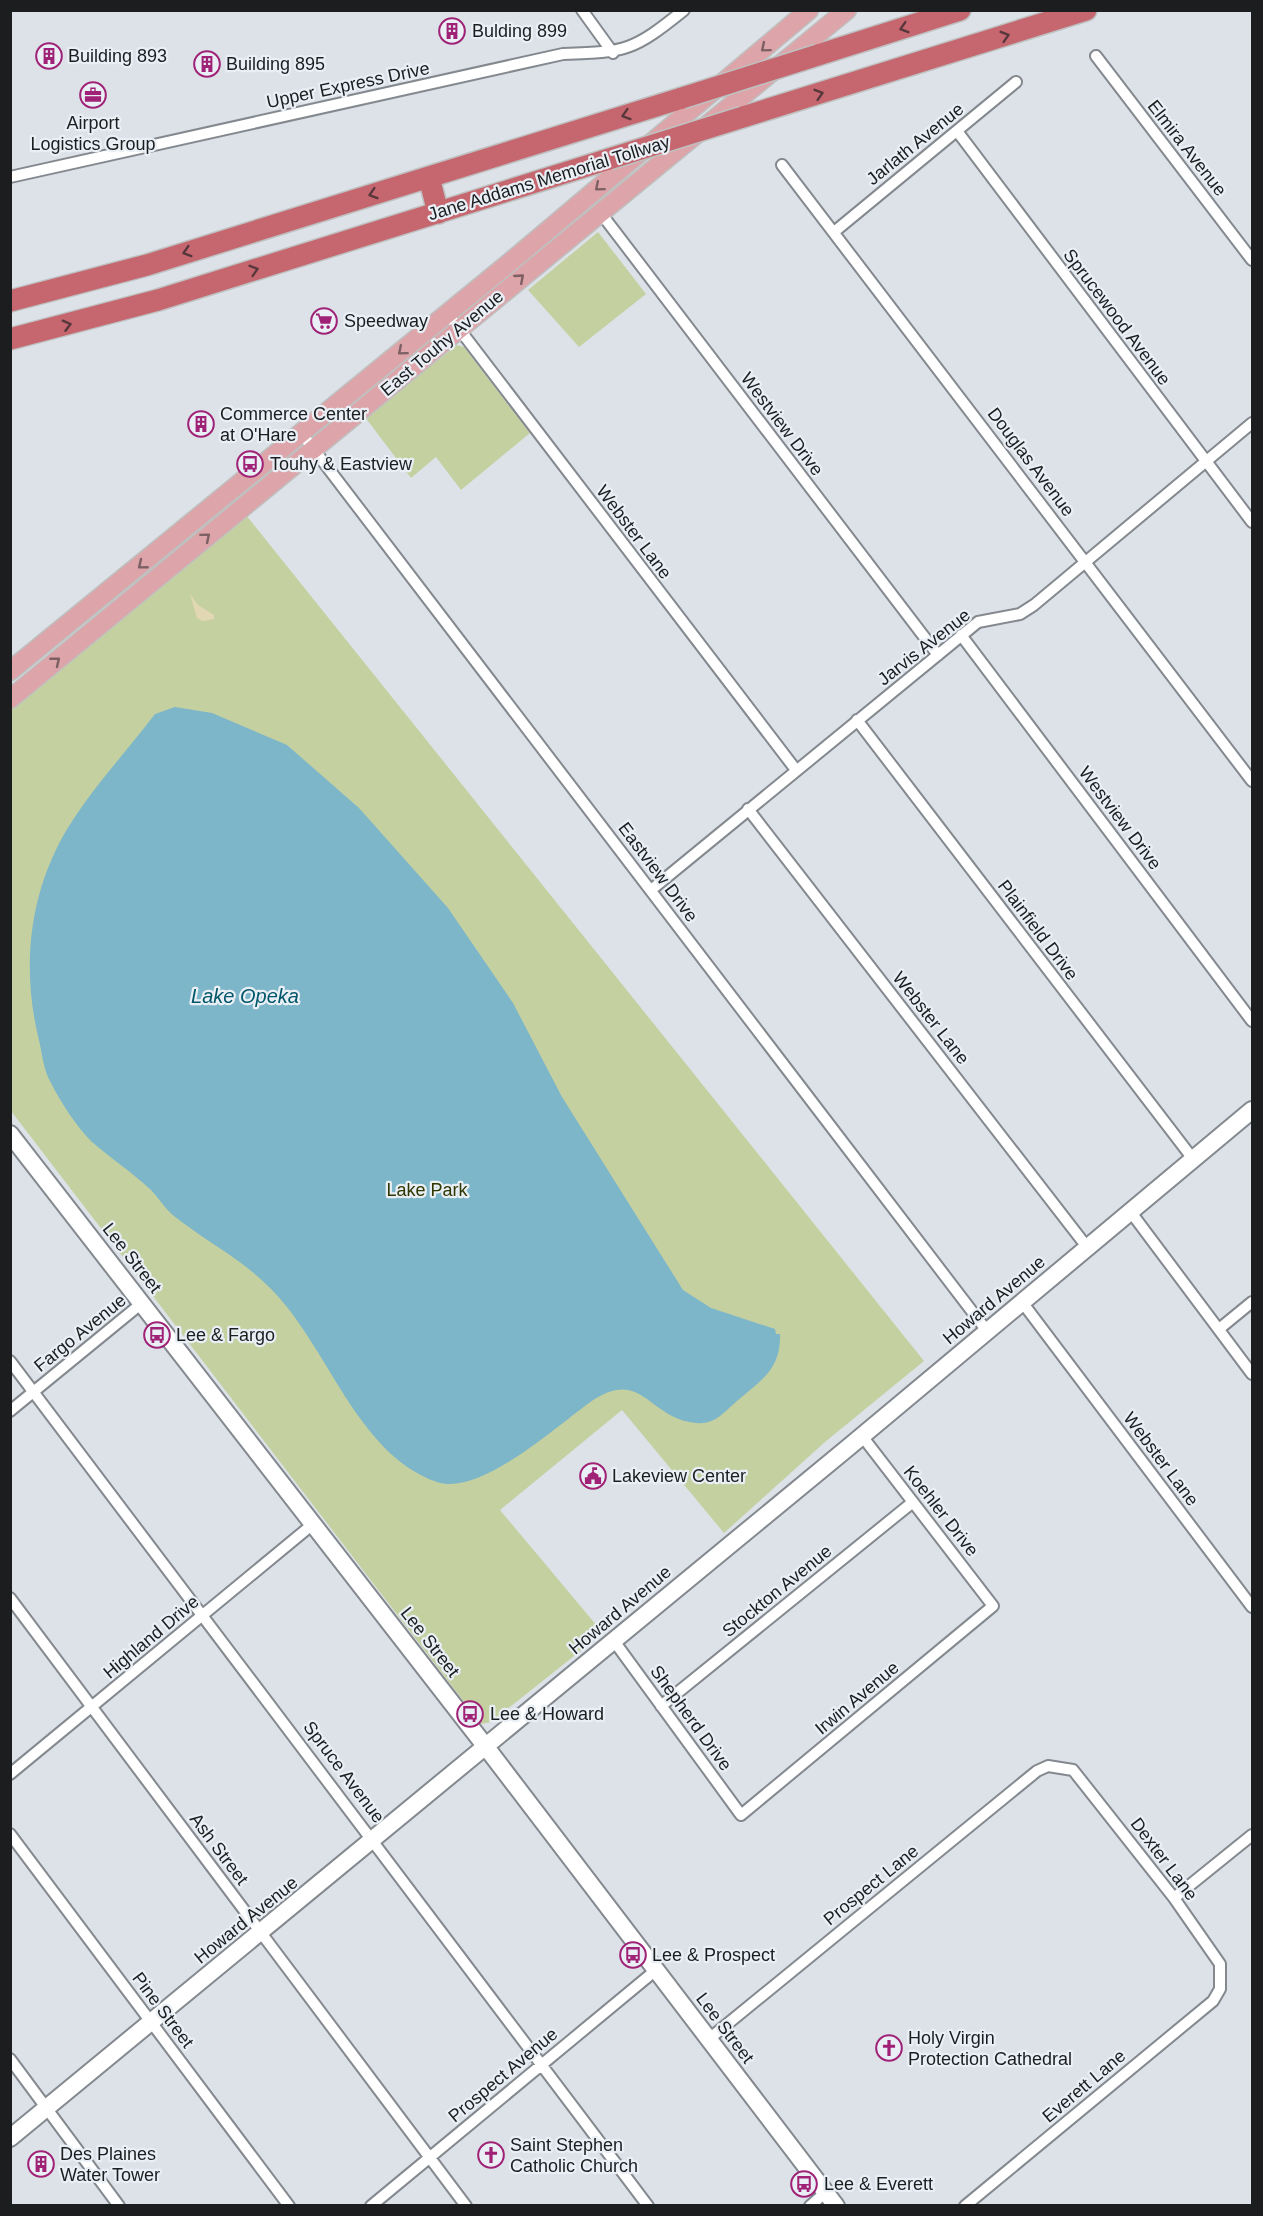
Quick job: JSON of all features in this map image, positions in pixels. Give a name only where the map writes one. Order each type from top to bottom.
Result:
[{"type":"highway","name":"Jane Addams Memorial Tollway","points":[[10,301],[147,265],[960,10]]},
{"type":"highway","name":"Jane Addams Memorial Tollway","points":[[10,339],[158,300],[1086,10]]},
{"type":"highway","points":[[429,177],[438,213]]},
{"type":"main road","name":"East Touhy Avenue","points":[[10,671],[302,434],[809,10]]},
{"type":"main road","name":"East Touhy Avenue","points":[[10,699],[847,10]]},
{"type":"street","points":[[582,10],[613,52]]},
{"type":"street","name":"Upper Express Drive","points":[[10,177],[563,54],[613,52],[646,40],[684,10]]},
{"type":"street","name":"Elmira Avenue","points":[[1096,57],[1252,260]]},
{"type":"street","name":"Jarlath Avenue","points":[[834,232],[1016,82]]},
{"type":"street","name":"Sprucewood Avenue","points":[[957,131],[1252,522]]},
{"type":"street","name":"Douglas Avenue","points":[[782,165],[1252,781]]},
{"type":"street","name":"Westview Drive","points":[[600,212],[938,656]]},
{"type":"street","name":"Webster Lane","points":[[447,314],[796,770]]},
{"type":"street","name":"Jarvis Avenue","points":[[651,890],[961,635],[978,622],[1020,614],[1252,423]]},
{"type":"street","name":"Eastview Drive","points":[[302,434],[987,1331]]},
{"type":"street","name":"Westview Drive","points":[[961,635],[1252,1021]]},
{"type":"street","name":"Plainfield Drive","points":[[857,720],[1193,1159]]},
{"type":"street","name":"Webster Lane","points":[[748,809],[1087,1247]]},
{"type":"street","name":"Howard Avenue","points":[[10,2138],[862,1437],[1252,1110]]},
{"type":"street","name":"Lee Street","points":[[10,1134],[486,1747],[831,2199]]},
{"type":"street","points":[[1130,1211],[1252,1374]]},
{"type":"street","name":"Webster Lane","points":[[1022,1302],[1252,1607]]},
{"type":"street","points":[[1219,1329],[1252,1302]]},
{"type":"street","name":"Fargo Avenue","points":[[10,1411],[142,1303]]},
{"type":"street","name":"Spruce Avenue","points":[[10,1361],[648,2205]]},
{"type":"street","name":"Koehler Drive","points":[[862,1437],[993,1606]]},
{"type":"street","name":"Stockton Avenue","points":[[662,1706],[913,1502]]},
{"type":"street","name":"Highland Drive","points":[[10,1774],[313,1524]]},
{"type":"street","name":"Ash Street","points":[[10,1598],[466,2205]]},
{"type":"street","name":"Irwin Avenue","points":[[741,1815],[993,1606]]},
{"type":"street","name":"Shepherd Drive","points":[[614,1641],[741,1815]]},
{"type":"street","name":"Prospect Lane","points":[[709,2039],[1037,1771],[1048,1766],[1057,1766]]},
{"type":"street","name":"Dexter Lane","points":[[1057,1766],[1073,1770],[1080,1777],[1174,1898],[1220,1964],[1220,1989]]},
{"type":"street","name":"Pine Street","points":[[10,1834],[289,2205]]},
{"type":"street","points":[[1174,1898],[1252,1835]]},
{"type":"street","name":"Prospect Avenue","points":[[371,2205],[656,1970]]},
{"type":"street","name":"Everett Lane","points":[[965,2205],[1213,2001],[1220,1989]]},
{"type":"street","points":[[10,2060],[119,2205]]},
{"type":"street","points":[[810,2205],[831,2199]]},
{"type":"green space","points":[[598,232],[646,294],[579,347],[528,290]]},
{"type":"green space","points":[[457,345],[464,347],[530,433],[461,490],[436,457],[411,478],[365,417]]},
{"type":"green space","name":"Lake Park","points":[[246,515],[924,1361],[825,1442],[724,1533],[622,1410],[500,1510],[603,1633],[491,1722],[481,1724],[11,1111],[11,707]]},
{"type":"sand","points":[[190,594],[198,605],[214,615],[214,619],[203,621],[197,618]]},
{"type":"water","name":"Lake Opeka","points":[[175,707],[212,713],[287,745],[359,808],[448,908],[513,1003],[562,1097],[683,1290],[711,1308],[775,1329],[776,1334],[780,1334],[777,1357],[768,1373],[719,1417],[709,1422],[696,1423],[666,1413],[633,1392],[621,1390],[607,1393],[589,1403],[517,1457],[495,1470],[454,1484],[437,1482],[409,1468],[385,1448],[345,1396],[291,1312],[270,1288],[248,1268],[174,1216],[151,1190],[91,1141],[80,1128],[48,1078],[33,1009],[30,955],[32,928],[38,901],[45,875],[56,850],[79,811],[155,714]]},
{"type":"place","name":"Bulding 899","points":[[452,31]]},
{"type":"place","name":"Building 893","points":[[49,56]]},
{"type":"place","name":"Building 895","points":[[207,64]]},
{"type":"place","name":"Airport Logistics Group","points":[[93,95]]},
{"type":"place","name":"Speedway","points":[[324,321]]},
{"type":"place","name":"Commerce Center at O'Hare","points":[[201,424]]},
{"type":"place","name":"Touhy & Eastview","points":[[250,464]]},
{"type":"place","name":"Lee & Fargo","points":[[157,1335]]},
{"type":"place","name":"Lakeview Center","points":[[593,1476]]},
{"type":"place","name":"Lee & Howard","points":[[470,1714]]},
{"type":"place","name":"Lee & Prospect","points":[[633,1955]]},
{"type":"place","name":"Holy Virgin Protection Cathedral","points":[[889,2048]]},
{"type":"place","name":"Saint Stephen Catholic Church","points":[[491,2155]]},
{"type":"place","name":"Des Plaines Water Tower","points":[[41,2164]]},
{"type":"place","name":"Lee & Everett","points":[[804,2184]]}]
